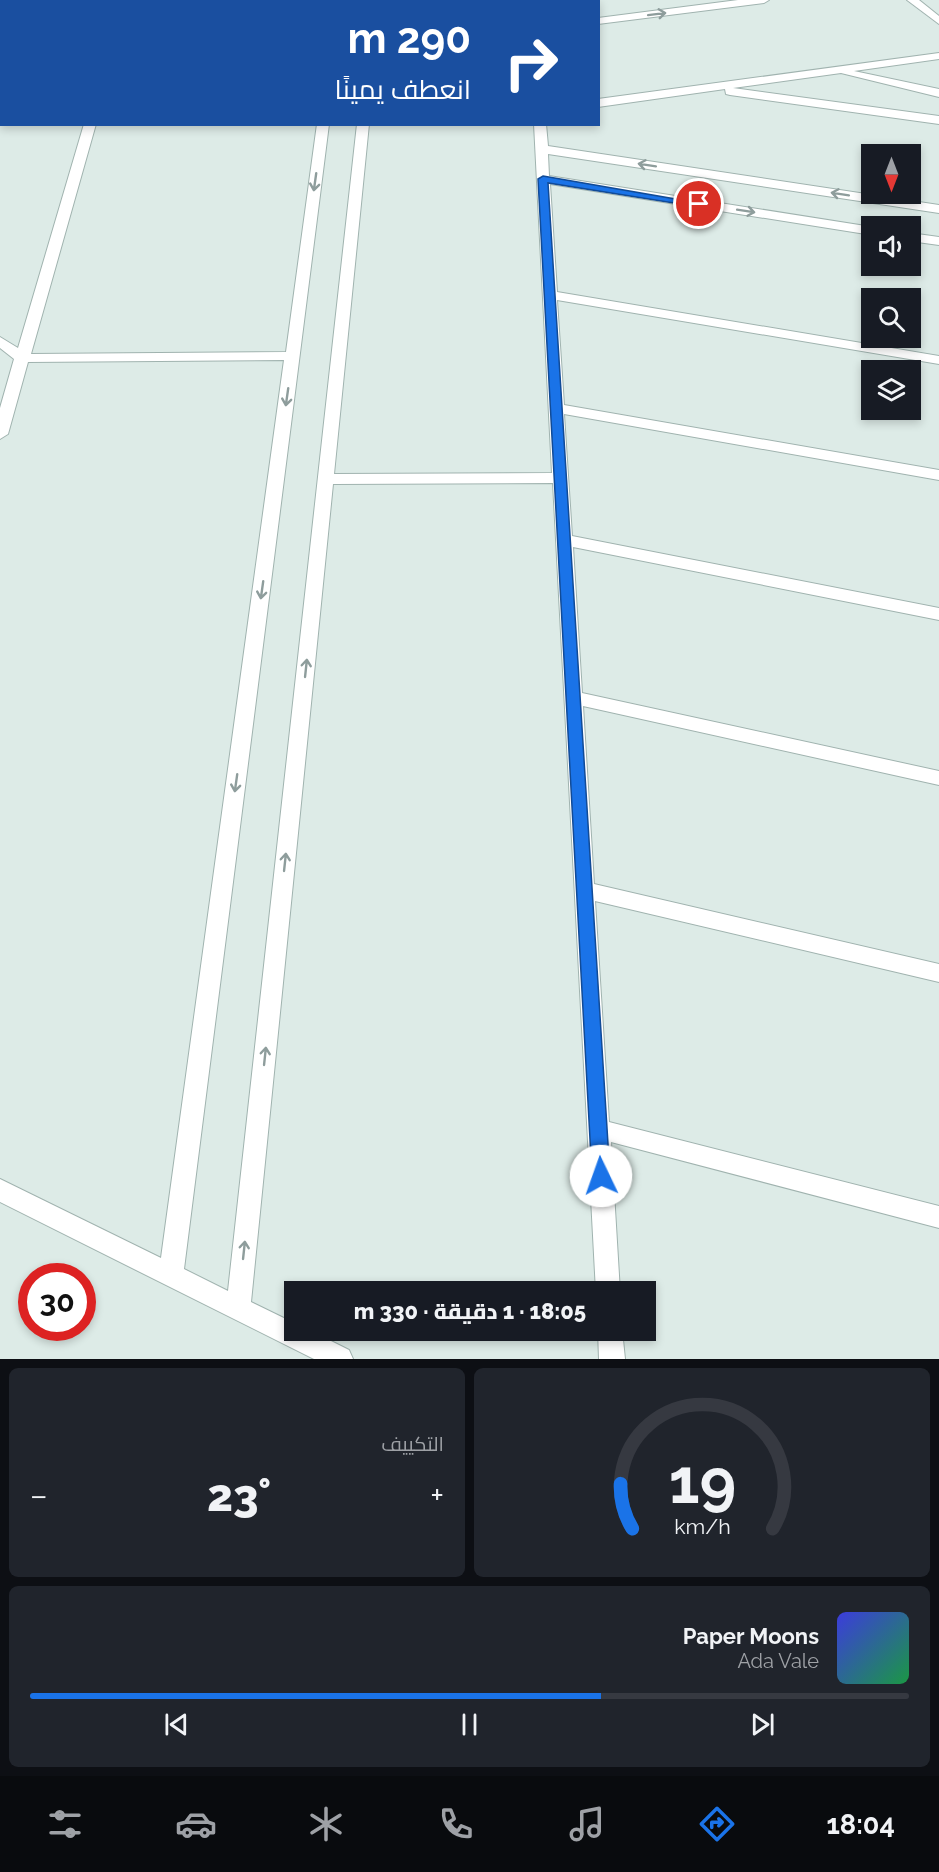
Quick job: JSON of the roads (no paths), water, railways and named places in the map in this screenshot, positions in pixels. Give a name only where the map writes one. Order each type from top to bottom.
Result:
[{"type":"street","points":[[600,21],[764,0]]},
{"type":"street","points":[[912,0],[939,21]]},
{"type":"street","points":[[600,103],[939,56]]},
{"type":"street","points":[[835,70],[939,93]]},
{"type":"street","points":[[709,88],[939,120]]},
{"type":"street","points":[[0,434],[89,126]]},
{"type":"street","points":[[171,1275],[323,126]]},
{"type":"street","points":[[238,1308],[363,126]]},
{"type":"street","points":[[540,126],[607,1281]]},
{"type":"street","points":[[541,149],[727,192],[861,228]]},
{"type":"street","points":[[543,179],[939,209]]},
{"type":"street","points":[[921,239],[939,241]]},
{"type":"street","points":[[550,295],[939,360]]},
{"type":"street","points":[[0,341],[22,358],[292,356]]},
{"type":"street","points":[[556,408],[939,475]]},
{"type":"street","points":[[326,479],[560,478]]},
{"type":"street","points":[[564,540],[939,614]]},
{"type":"street","points":[[573,698],[939,778]]},
{"type":"street","points":[[584,890],[939,974]]},
{"type":"street","points":[[598,1129],[939,1217]]},
{"type":"street","points":[[0,1190],[340,1359]]},
{"type":"street","points":[[611,1341],[612,1359]]}]
